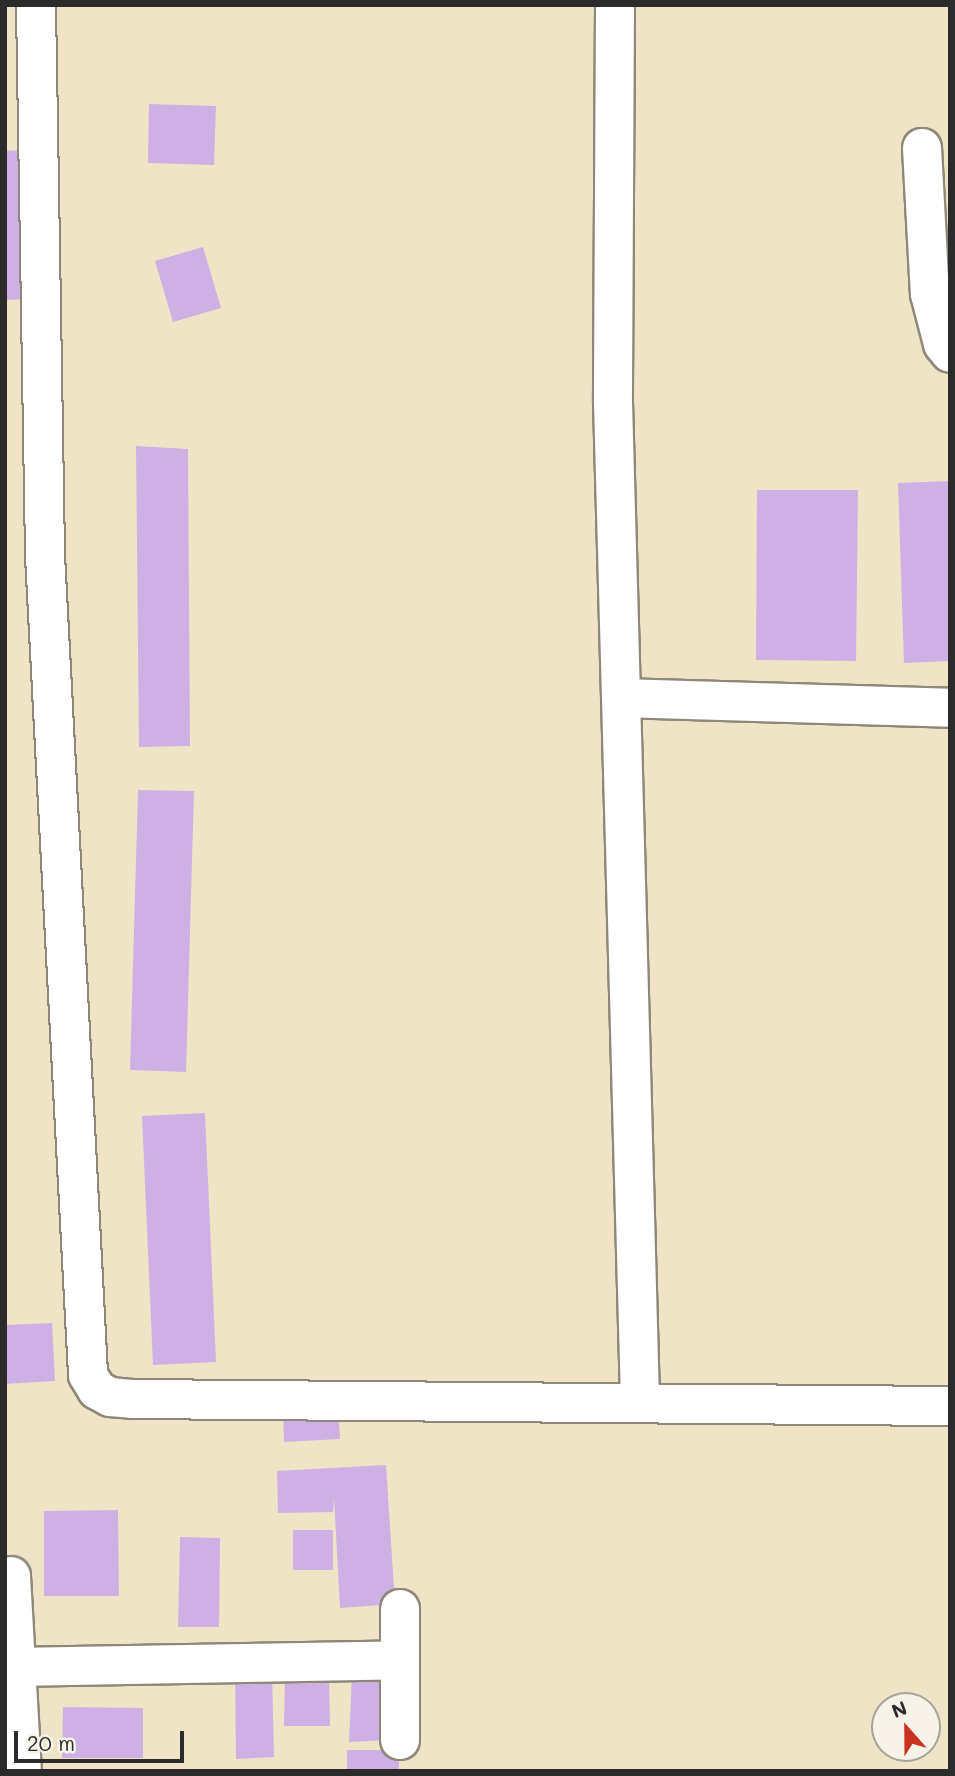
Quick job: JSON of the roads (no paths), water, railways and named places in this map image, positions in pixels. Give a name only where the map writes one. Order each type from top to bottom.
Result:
[{"type":"street","points":[[36,5],[46,556],[88,1375],[97,1390],[110,1397],[132,1399],[950,1406]]},
{"type":"street","points":[[615,5],[613,402],[640,1403]]},
{"type":"street","points":[[922,148],[930,294],[943,344],[950,353]]},
{"type":"street","points":[[622,698],[950,708]]},
{"type":"street","points":[[11,1576],[22,1771]]},
{"type":"street","points":[[400,1609],[400,1740]]},
{"type":"street","points":[[16,1667],[400,1660]]}]
